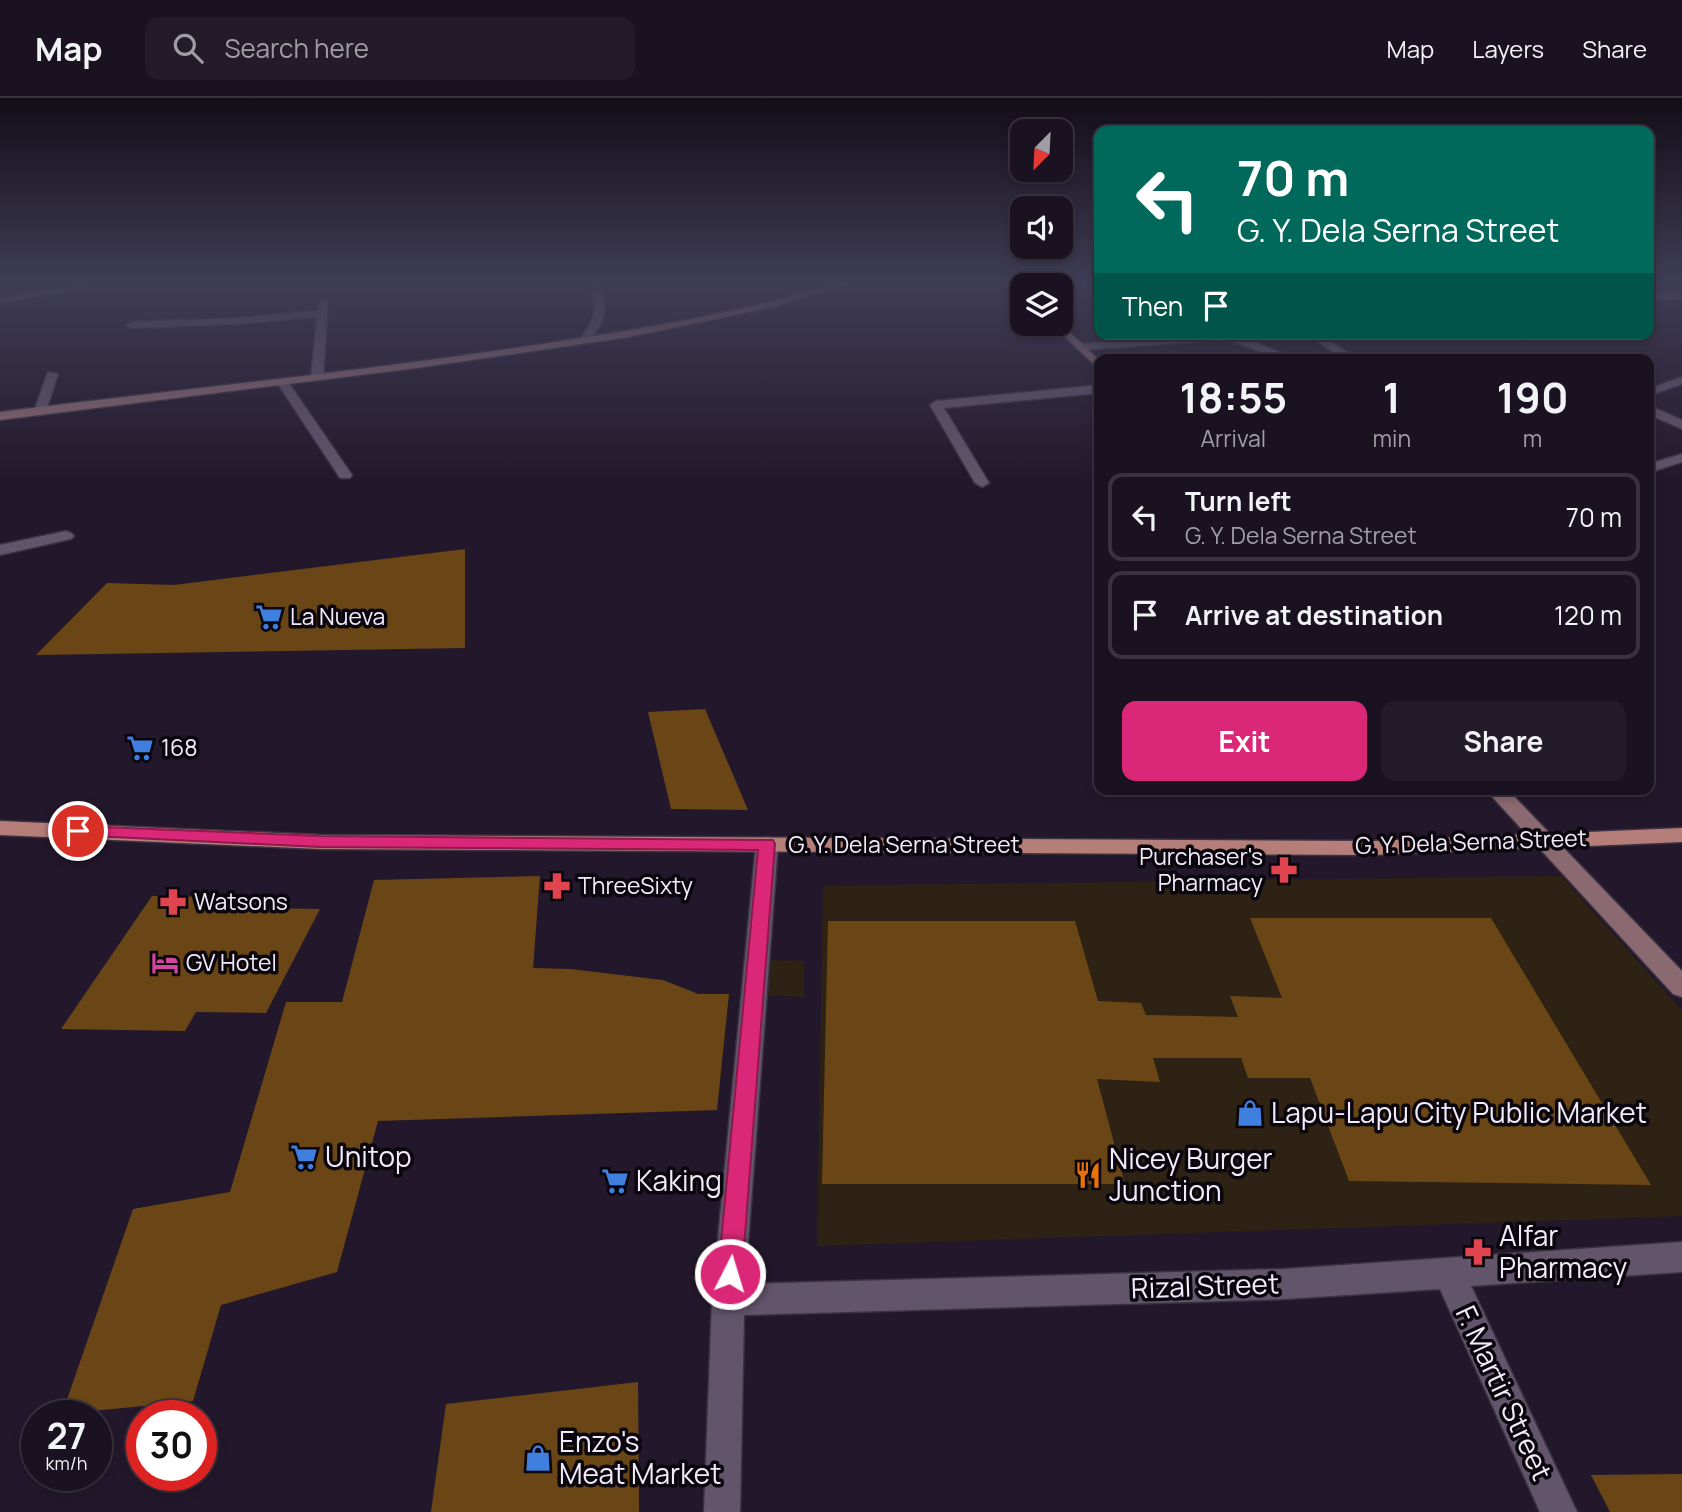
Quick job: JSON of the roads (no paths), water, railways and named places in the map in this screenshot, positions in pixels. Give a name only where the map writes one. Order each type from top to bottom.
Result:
[{"type":"main road","name":"G. Y. Dela Serna Street","points":[[0,828],[320,842],[1373,848],[1682,835]]},
{"type":"street","points":[[317,377],[319,349]]},
{"type":"street","points":[[0,416],[530,349]]},
{"type":"street","points":[[1081,349],[1094,361]]},
{"type":"street","points":[[40,411],[52,374]]},
{"type":"street","points":[[1654,390],[1670,382],[1682,380]]},
{"type":"street","points":[[282,381],[345,475]]},
{"type":"street","points":[[982,483],[936,406],[1094,389]]},
{"type":"street","points":[[1654,412],[1682,425]]},
{"type":"street","points":[[1654,466],[1682,458]]},
{"type":"street","points":[[0,550],[66,536]]},
{"type":"street","points":[[1500,795],[1682,987]]},
{"type":"street","points":[[722,1512],[728,1300],[767,844]]},
{"type":"street","name":"Rizal Street","points":[[728,1300],[1271,1284],[1682,1257]]},
{"type":"street","name":"F. Martir Street","points":[[1449,1274],[1559,1512]]},
{"type":"place","name":"La Nueva","points":[[269,617]]},
{"type":"place","name":"168","points":[[140,748]]},
{"type":"place","name":"Purchaser's Pharmacy","points":[[1284,870]]},
{"type":"place","name":"ThreeSixty","points":[[557,886]]},
{"type":"place","name":"Watsons","points":[[173,902]]},
{"type":"place","name":"GV Hotel","points":[[165,963]]},
{"type":"place","name":"Lapu-Lapu City Public Market","points":[[1250,1113]]},
{"type":"place","name":"Unitop","points":[[304,1157]]},
{"type":"place","name":"Nicey Burger Junction","points":[[1088,1175]]},
{"type":"place","name":"Kaking","points":[[615,1181]]},
{"type":"place","name":"Alfar Pharmacy","points":[[1478,1252]]},
{"type":"place","name":"Enzo's Meat Market","points":[[538,1458]]}]
